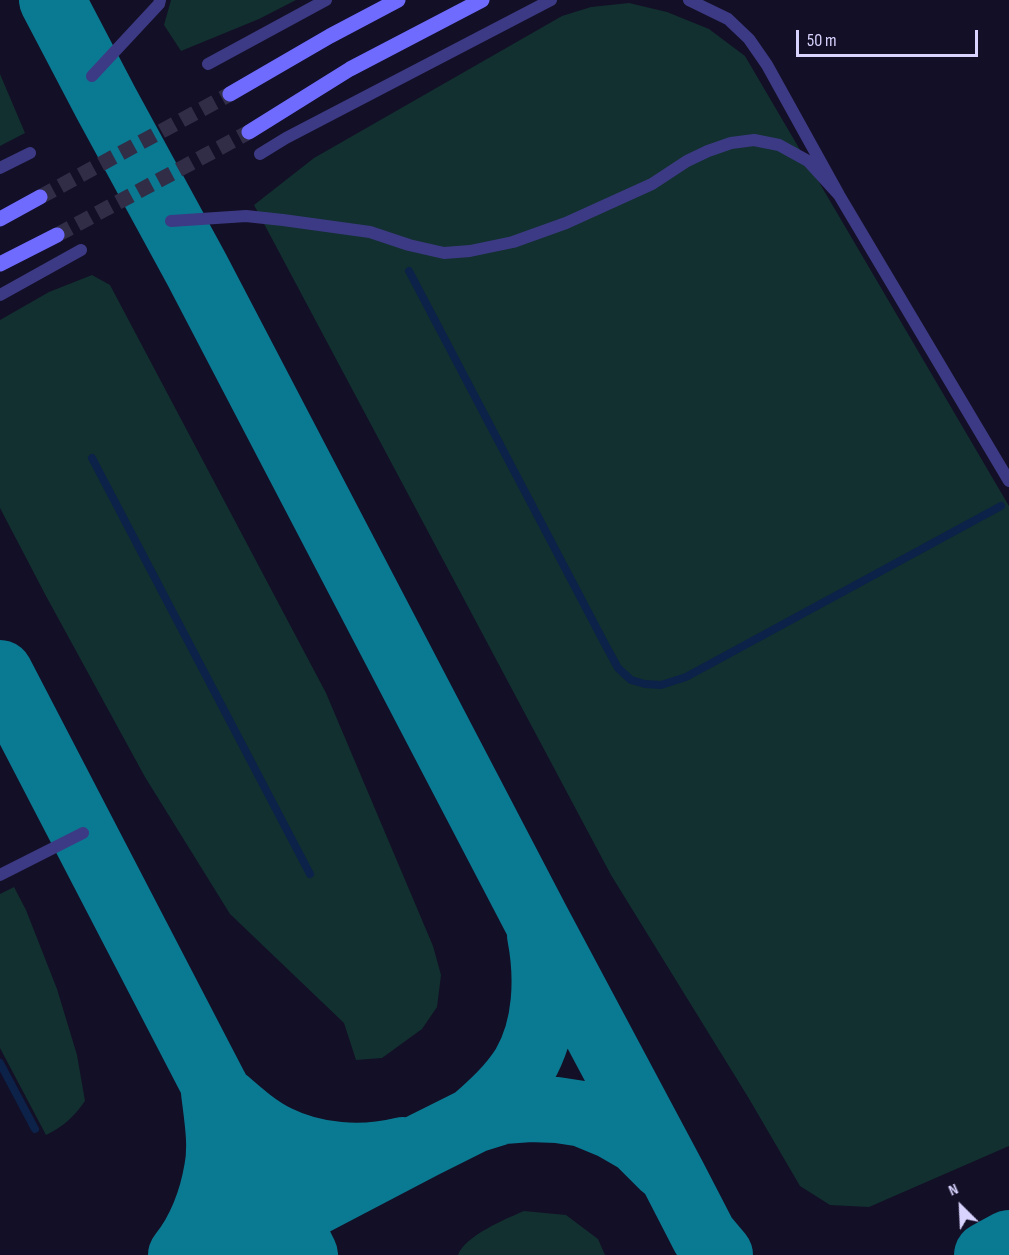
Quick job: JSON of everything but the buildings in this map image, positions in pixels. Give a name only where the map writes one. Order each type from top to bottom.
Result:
[{"type":"street","points":[[230,94],[398,0]]},
{"type":"street","points":[[249,132],[350,69],[482,0]]},
{"type":"street","points":[[0,219],[40,196]]},
{"type":"street","points":[[0,264],[57,235]]},
{"type":"lane","points":[[92,76],[159,4],[160,0]]},
{"type":"lane","points":[[208,64],[326,0]]},
{"type":"lane","points":[[260,154],[306,127],[551,0]]},
{"type":"lane","points":[[689,0],[728,19],[749,39],[767,65],[840,195],[1009,481]]},
{"type":"lane","points":[[171,221],[246,216],[370,232],[409,246],[444,253],[470,251],[513,242],[566,224],[652,184],[687,161],[708,151],[731,143],[754,140],[779,145],[808,161],[840,195]]},
{"type":"lane","points":[[0,168],[30,153]]},
{"type":"lane","points":[[0,295],[81,250]]},
{"type":"lane","points":[[0,875],[83,833]]},
{"type":"green space","points":[[171,0],[296,0],[259,19],[181,51],[164,25]]},
{"type":"green space","points":[[629,3],[667,12],[709,29],[745,56],[1009,506],[1009,1146],[869,1207],[830,1205],[800,1186],[611,875],[254,205],[314,158],[562,16],[591,7]]},
{"type":"green space","points":[[0,74],[25,133],[0,146]]},
{"type":"green space","points":[[92,275],[110,285],[326,693],[433,946],[441,975],[437,1007],[422,1029],[382,1058],[356,1060],[344,1023],[230,914],[145,777],[0,508],[0,320],[49,292]]},
{"type":"green space","points":[[14,887],[26,910],[57,989],[77,1055],[85,1101],[68,1121],[46,1135],[0,1048],[0,894]]},
{"type":"green space","points":[[524,1211],[566,1215],[598,1239],[605,1255],[458,1255],[462,1248],[477,1235]]},
{"type":"waterway","points":[[409,271],[606,646],[618,668],[631,680],[661,685],[686,677],[1001,506]]},
{"type":"waterway","points":[[92,458],[310,874]]},
{"type":"waterway","points":[[0,1063],[35,1129]]},
{"type":"taxiway","points":[[52,0],[197,270],[704,1236],[720,1255]]},
{"type":"taxiway","points":[[0,673],[305,1255]]},
{"type":"taxiway","points":[[474,1120],[501,1095],[519,1074],[532,1051],[544,1002],[543,951],[540,935]]},
{"type":"taxiway","points":[[181,1255],[199,1226],[215,1181],[219,1141],[214,1092]]},
{"type":"taxiway","points":[[225,1100],[263,1130],[307,1149],[355,1156],[403,1150]]},
{"type":"taxiway","points":[[214,1255],[474,1120],[503,1111],[557,1110],[583,1114],[612,1126],[638,1141],[664,1167]]},
{"type":"taxiway","points":[[987,1255],[1009,1243]]},
{"type":"tunnel","points":[[40,197],[230,94]]},
{"type":"tunnel","points":[[57,235],[249,132]]}]
